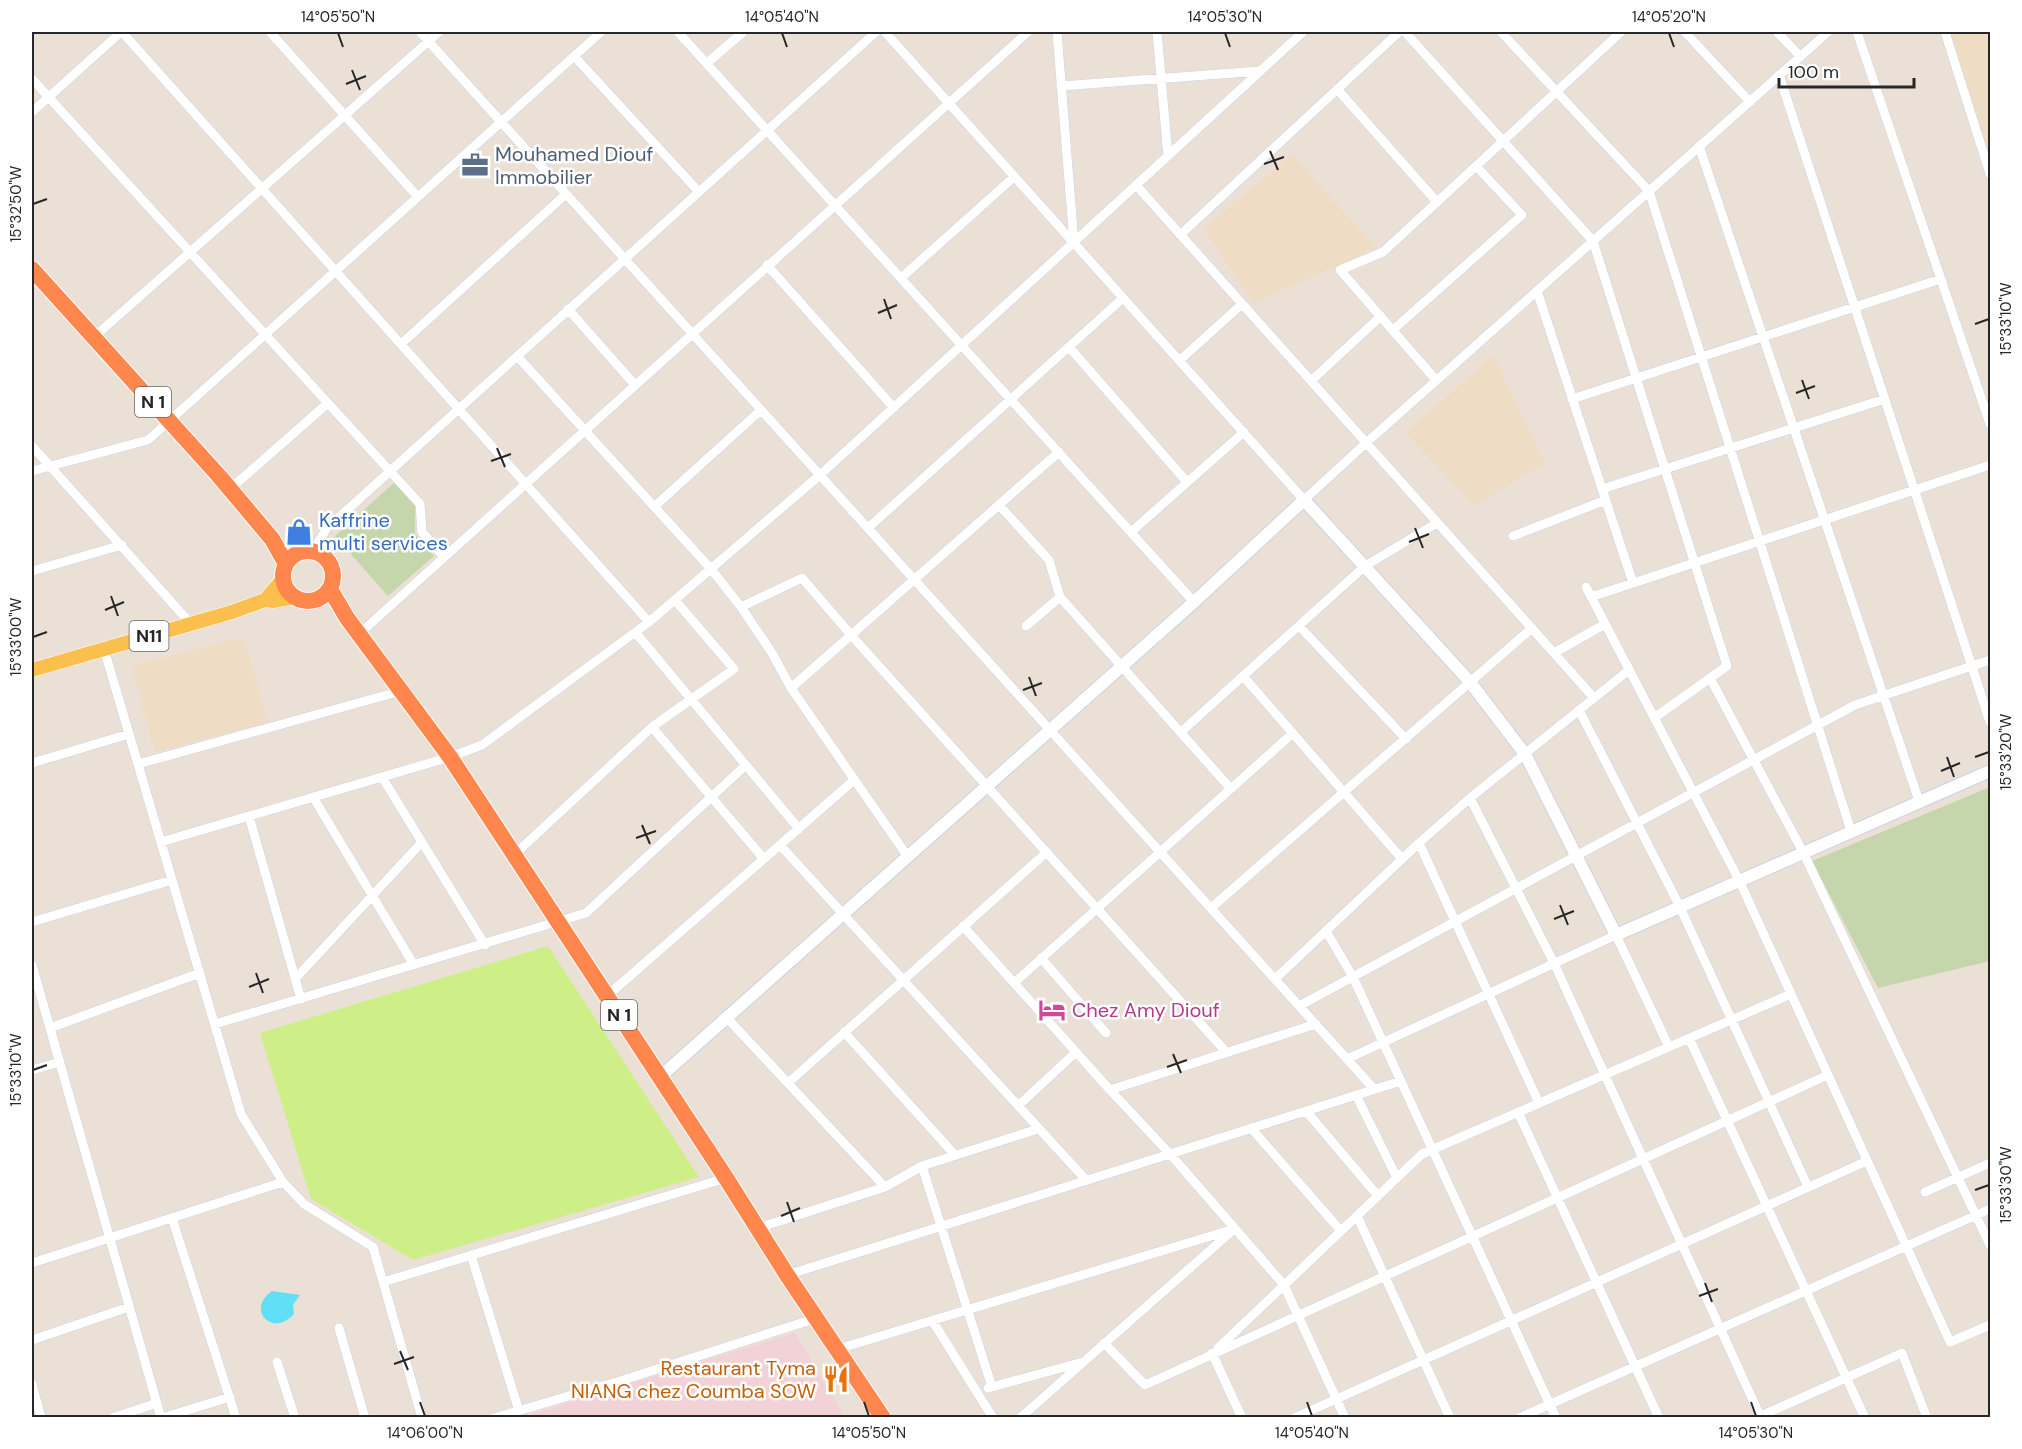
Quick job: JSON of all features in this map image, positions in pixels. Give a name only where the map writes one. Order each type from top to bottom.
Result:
[{"type":"highway","name":"N 1","points":[[32,268],[170,420],[272,538],[281,542],[295,562]]},
{"type":"highway","points":[[321,554],[331,566],[333,581],[330,589],[325,595],[311,601],[302,601],[294,597],[285,586],[295,562],[321,554]]},
{"type":"highway","name":"N 1","points":[[330,589],[358,634],[450,757],[787,1275],[883,1418]]},
{"type":"highway","points":[[311,601],[347,618]]},
{"type":"main road","points":[[660,1077],[1123,666],[1304,500],[1470,682],[1525,754],[1616,935],[1990,771]]},
{"type":"main road","points":[[265,600],[295,562]]},
{"type":"main road","points":[[265,600],[273,601],[294,597]]},
{"type":"main road","name":"N11","points":[[32,670],[232,612],[265,600]]},
{"type":"street","points":[[32,112],[121,32],[649,622]]},
{"type":"street","points":[[270,32],[418,197]]},
{"type":"street","points":[[420,32],[1374,1089]]},
{"type":"street","points":[[93,337],[439,32]]},
{"type":"street","points":[[32,471],[148,440],[601,32]]},
{"type":"street","points":[[678,32],[1194,602]]},
{"type":"street","points":[[707,63],[743,32]]},
{"type":"street","points":[[295,562],[326,528],[876,32]]},
{"type":"street","points":[[885,32],[1304,500],[1828,32]]},
{"type":"street","points":[[358,634],[1028,32]]},
{"type":"street","points":[[1057,32],[1074,243]]},
{"type":"street","points":[[1157,32],[1168,156]]},
{"type":"street","points":[[161,842],[450,757],[482,745],[636,633],[820,475],[1303,32]]},
{"type":"street","points":[[1180,235],[1399,32]]},
{"type":"street","points":[[1406,32],[1593,241],[1727,666],[1654,718]]},
{"type":"street","points":[[1501,32],[1649,191],[1851,831]]},
{"type":"street","points":[[1436,380],[1340,270],[1383,252],[1621,32]]},
{"type":"street","points":[[1685,32],[1750,102]]},
{"type":"street","points":[[1778,32],[1800,56]]},
{"type":"street","points":[[1857,32],[1990,424]]},
{"type":"street","points":[[1945,32],[1990,174]]},
{"type":"street","points":[[574,56],[699,192]]},
{"type":"street","points":[[1062,86],[1260,71]]},
{"type":"street","points":[[1779,75],[1990,722]]},
{"type":"street","points":[[32,80],[420,504],[422,532],[444,557]]},
{"type":"street","points":[[1337,89],[1437,202]]},
{"type":"street","points":[[1700,146],[1918,801]]},
{"type":"street","points":[[1393,330],[1522,215],[1476,166]]},
{"type":"street","points":[[902,278],[1014,177]]},
{"type":"street","points":[[1136,185],[1594,698]]},
{"type":"street","points":[[401,344],[566,194]]},
{"type":"street","points":[[767,266],[894,408]]},
{"type":"street","points":[[1572,399],[1941,279]]},
{"type":"street","points":[[1537,291],[1633,583]]},
{"type":"street","points":[[868,528],[1123,298]]},
{"type":"street","points":[[1179,360],[1242,304]]},
{"type":"street","points":[[568,309],[635,385]]},
{"type":"street","points":[[1311,381],[1380,316]]},
{"type":"street","points":[[1069,347],[1187,482]]},
{"type":"street","points":[[518,356],[711,569],[741,607],[772,653],[791,688],[908,857]]},
{"type":"street","points":[[1602,489],[1885,399]]},
{"type":"street","points":[[230,489],[328,403]]},
{"type":"street","points":[[655,506],[761,410]]},
{"type":"street","points":[[1131,532],[1244,432]]},
{"type":"street","points":[[32,446],[191,624]]},
{"type":"street","points":[[791,688],[1059,452]]},
{"type":"street","points":[[1591,597],[1990,465]]},
{"type":"street","points":[[1513,536],[1606,500]]},
{"type":"street","points":[[999,505],[1049,560],[1060,597],[1231,789]]},
{"type":"street","points":[[1181,732],[1365,566],[1437,523]]},
{"type":"street","points":[[32,571],[122,545]]},
{"type":"street","points":[[741,607],[802,578],[1227,1053]]},
{"type":"street","points":[[1586,587],[1739,880],[1950,1342],[1990,1324]]},
{"type":"street","points":[[1026,626],[1060,597]]},
{"type":"street","points":[[514,854],[652,727],[734,669],[675,600]]},
{"type":"street","points":[[1554,653],[1605,624]]},
{"type":"street","points":[[1299,626],[1406,739]]},
{"type":"street","points":[[1211,908],[1532,628]]},
{"type":"street","points":[[636,633],[799,829]]},
{"type":"street","points":[[104,649],[241,1114],[283,1182],[304,1204],[373,1247],[422,1418]]},
{"type":"street","points":[[1299,1006],[1855,705],[1990,660]]},
{"type":"street","points":[[1275,979],[1470,798],[1629,670]]},
{"type":"street","points":[[1243,676],[1402,859]]},
{"type":"street","points":[[1710,678],[1803,852],[1990,1245]]},
{"type":"street","points":[[138,764],[401,691]]},
{"type":"street","points":[[1579,710],[1680,907],[1808,1187]]},
{"type":"street","points":[[652,727],[764,859]]},
{"type":"street","points":[[1014,982],[1293,733]]},
{"type":"street","points":[[32,762],[129,734]]},
{"type":"street","points":[[215,1024],[586,913],[746,765]]},
{"type":"street","points":[[382,777],[485,945]]},
{"type":"street","points":[[607,996],[854,780]]},
{"type":"street","points":[[313,797],[414,966]]},
{"type":"street","points":[[1470,798],[1554,963],[1759,1417],[1902,1353],[1927,1418]]},
{"type":"street","points":[[249,816],[301,999]]},
{"type":"street","points":[[295,979],[422,842]]},
{"type":"street","points":[[1419,843],[1539,1103]]},
{"type":"street","points":[[780,845],[1086,1180]]},
{"type":"street","points":[[788,1083],[1047,852]]},
{"type":"street","points":[[32,922],[172,880]]},
{"type":"street","points":[[963,926],[1170,1154],[1284,1285],[1345,1418]]},
{"type":"street","points":[[1326,931],[1353,976],[1556,1418]]},
{"type":"street","points":[[1347,1059],[1616,935],[1669,1047]]},
{"type":"street","points":[[1041,958],[1106,1033]]},
{"type":"street","points":[[32,965],[162,1418],[230,1397]]},
{"type":"street","points":[[50,1028],[200,973]]},
{"type":"street","points":[[1212,1353],[1422,1154],[1791,994]]},
{"type":"street","points":[[727,1018],[885,1187]]},
{"type":"street","points":[[1110,1090],[1316,1024]]},
{"type":"street","points":[[844,1032],[955,1155]]},
{"type":"street","points":[[1689,1038],[1864,1418]]},
{"type":"street","points":[[1018,1106],[1076,1052]]},
{"type":"street","points":[[32,1070],[60,1062]]},
{"type":"street","points":[[1104,1343],[1145,1385],[1828,1075]]},
{"type":"street","points":[[787,1275],[1401,1081]]},
{"type":"street","points":[[1356,1095],[1397,1178]]},
{"type":"street","points":[[1306,1111],[1378,1196]]},
{"type":"street","points":[[1518,1112],[1659,1418]]},
{"type":"street","points":[[758,1228],[885,1187],[922,1166],[1038,1128]]},
{"type":"street","points":[[1251,1128],[1341,1231]]},
{"type":"street","points":[[1294,1418],[1867,1161]]},
{"type":"street","points":[[1925,1192],[1990,1163]]},
{"type":"street","points":[[922,1166],[992,1387]]},
{"type":"street","points":[[383,1282],[726,1178]]},
{"type":"street","points":[[32,1263],[283,1182]]},
{"type":"street","points":[[1519,1418],[1990,1209]]},
{"type":"street","points":[[1357,1216],[1450,1418]]},
{"type":"street","points":[[172,1218],[236,1418]]},
{"type":"street","points":[[838,1349],[1234,1229]]},
{"type":"street","points":[[1020,1418],[1234,1229]]},
{"type":"street","points":[[471,1255],[519,1411]]},
{"type":"street","points":[[32,1340],[129,1307]]},
{"type":"street","points":[[494,1418],[620,1381],[817,1318]]},
{"type":"street","points":[[932,1320],[993,1418]]},
{"type":"street","points":[[339,1328],[365,1418]]},
{"type":"street","points":[[1212,1353],[1242,1418]]},
{"type":"street","points":[[278,1362],[295,1418]]},
{"type":"street","points":[[977,1391],[1082,1363]]},
{"type":"street","points":[[32,1384],[41,1418]]},
{"type":"street","points":[[112,1418],[157,1403]]},
{"type":"shaded area","points":[[1950,32],[1990,32],[1990,157]]},
{"type":"shaded area","points":[[1292,155],[1377,248],[1253,303],[1203,228]]},
{"type":"shaded area","points":[[1493,355],[1545,463],[1474,506],[1405,433]]},
{"type":"shaded area","points":[[243,637],[269,722],[155,752],[132,666]]},
{"type":"shaded area","points":[[795,1333],[845,1417],[523,1417],[557,1406]]},
{"type":"green space","points":[[395,482],[415,505],[415,534],[434,556],[388,596],[335,536]]},
{"type":"green space","points":[[1990,787],[1990,961],[1878,988],[1812,861]]},
{"type":"green space","points":[[548,946],[699,1177],[413,1260],[311,1199],[260,1033]]},
{"type":"water","points":[[272,1291],[300,1295],[293,1305],[294,1314],[286,1321],[271,1322],[265,1319],[262,1313],[261,1306],[264,1298]]},
{"type":"place","name":"Mouhamed Diouf Immobilier","points":[[475,165]]},
{"type":"place","name":"Kaffrine multi services","points":[[299,532]]},
{"type":"place","name":"Chez Amy Diouf","points":[[1052,1010]]},
{"type":"place","name":"Restaurant Tyma NIANG chez Coumba SOW","points":[[836,1379]]}]
